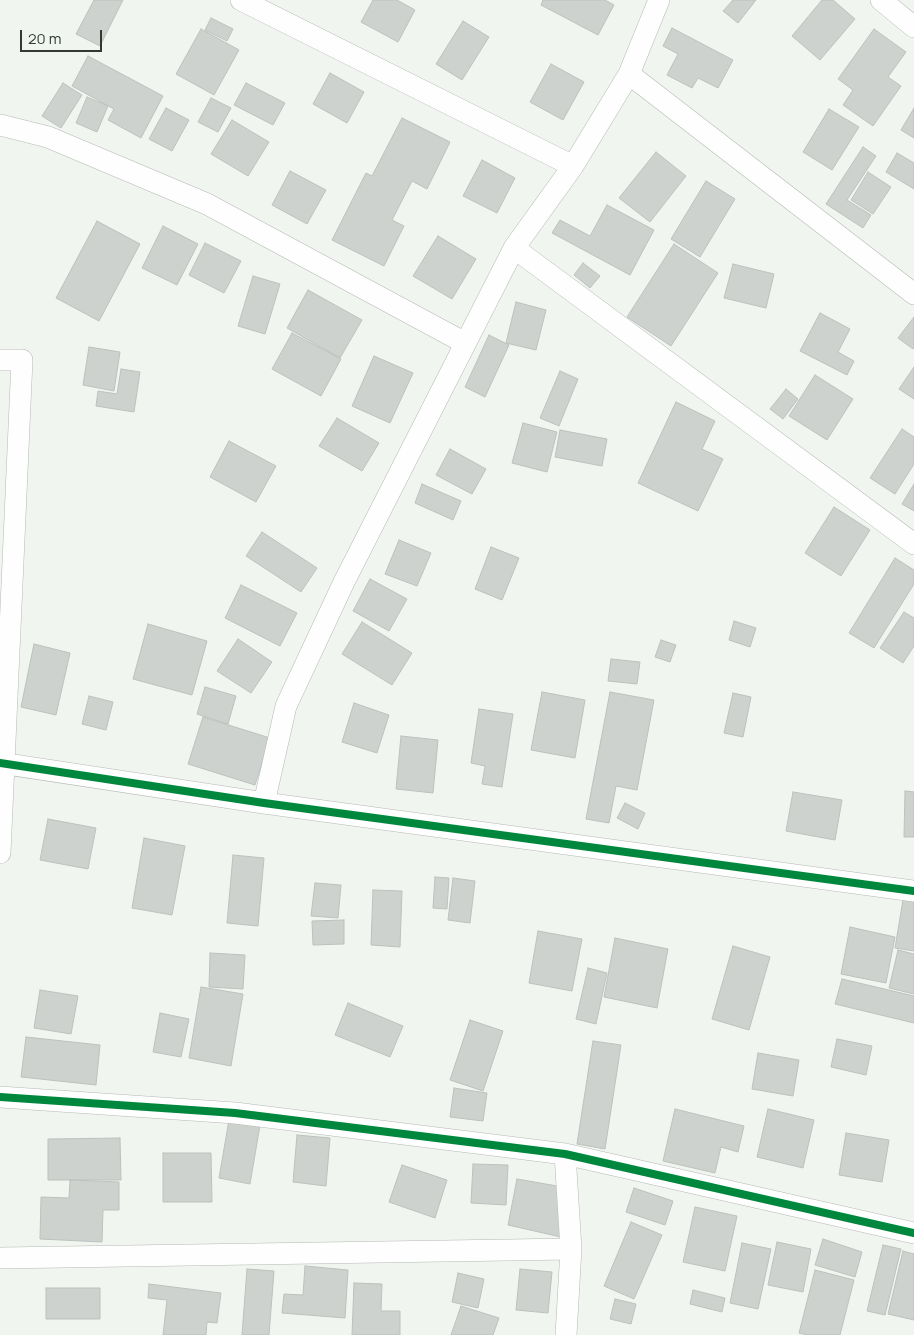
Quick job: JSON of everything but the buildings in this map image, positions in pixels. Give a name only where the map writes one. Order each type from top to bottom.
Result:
[{"type":"street","points":[[241,0],[573,166]]},
{"type":"street","points":[[264,803],[286,706],[344,582],[514,248],[573,166],[629,74],[660,0]]},
{"type":"street","points":[[881,0],[914,27]]},
{"type":"street","points":[[629,74],[914,294]]},
{"type":"street","points":[[0,125],[48,137],[207,204],[465,343]]},
{"type":"street","points":[[514,248],[914,544]]},
{"type":"street","points":[[0,360],[22,360],[2,763],[0,853]]},
{"type":"street","points":[[2,763],[264,803],[914,891]]},
{"type":"street","points":[[0,1097],[235,1114],[565,1154],[914,1233]]},
{"type":"street","points":[[565,1154],[571,1249],[566,1335]]},
{"type":"street","points":[[0,1258],[571,1249]]},
{"type":"cycle path","points":[[0,763],[264,803],[914,891]]},
{"type":"cycle path","points":[[0,1097],[235,1113],[565,1154],[914,1233]]}]
